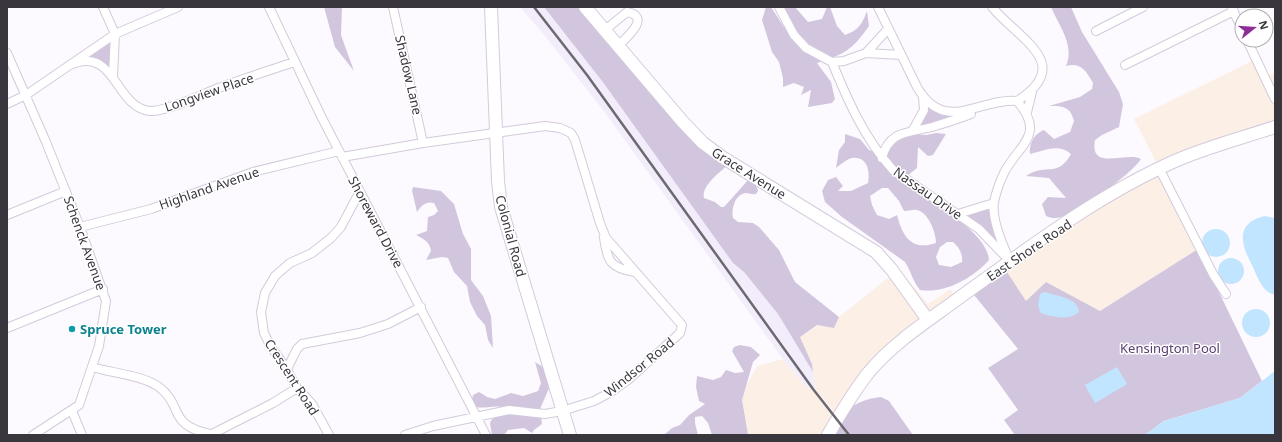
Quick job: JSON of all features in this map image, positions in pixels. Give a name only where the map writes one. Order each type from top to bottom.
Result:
[{"type":"street","points":[[103,7],[115,34],[113,77]]},
{"type":"street","points":[[7,104],[26,95],[115,34],[178,7]]},
{"type":"street","name":"Shoreward Drive","points":[[269,7],[294,62],[486,435]]},
{"type":"street","name":"Shadow Lane","points":[[393,7],[423,143]]},
{"type":"street","name":"Colonial Road","points":[[491,7],[498,181],[501,207],[570,435]]},
{"type":"street","name":"Grace Avenue","points":[[585,7],[619,45],[682,121],[703,143],[722,158],[876,252],[892,270],[928,320]]},
{"type":"street","points":[[779,7],[794,35],[806,48],[832,62],[844,61],[866,53],[901,54]]},
{"type":"street","points":[[878,7],[923,97],[924,110],[913,130]]},
{"type":"street","points":[[992,7],[1030,43],[1041,57],[1043,64],[1042,77],[1032,92],[1019,103]]},
{"type":"street","points":[[1096,31],[1143,7]]},
{"type":"street","points":[[1125,65],[1233,9]]},
{"type":"street","points":[[605,30],[627,12],[634,15],[637,20],[637,25],[619,45]]},
{"type":"street","points":[[866,53],[888,29]]},
{"type":"street","points":[[1251,48],[1275,99]]},
{"type":"street","name":"Schenck Avenue","points":[[7,53],[66,191],[103,289],[106,301],[106,309],[92,367],[80,402],[72,411]]},
{"type":"street","points":[[70,65],[82,61],[93,63],[105,68],[113,77]]},
{"type":"street","name":"Longview Place","points":[[113,77],[124,96],[131,103],[142,109],[155,110],[294,62]]},
{"type":"street","name":"Nassau Drive","points":[[832,62],[850,105],[872,145],[882,158],[893,170],[985,234],[1010,261]]},
{"type":"street","points":[[1027,112],[1032,92]]},
{"type":"street","points":[[923,97],[938,109],[954,113],[973,110],[989,104],[1009,100],[1019,103],[1027,112],[1030,123],[1029,136],[1024,147],[1004,173],[994,203],[1000,236],[1010,261]]},
{"type":"street","points":[[882,158],[887,145],[891,140],[901,134],[954,121],[989,104]]},
{"type":"street","name":"Highland Avenue","points":[[80,227],[150,209],[252,172],[341,154],[545,126],[560,128],[571,133],[575,140],[604,232]]},
{"type":"street","name":"East Shore Road","points":[[828,435],[870,371],[896,346],[928,320],[1010,261],[1124,187],[1159,168],[1185,157],[1275,127]]},
{"type":"street","points":[[1159,168],[1213,274],[1226,294]]},
{"type":"street","points":[[7,216],[66,191]]},
{"type":"street","name":"Crescent Road","points":[[328,435],[312,404],[297,388],[287,369],[264,333],[261,312],[265,293],[280,270],[290,263],[312,253],[335,234],[360,191]]},
{"type":"street","points":[[958,214],[994,203]]},
{"type":"street","points":[[604,232],[610,244],[635,272]]},
{"type":"street","points":[[604,232],[607,253],[613,265],[617,268],[635,272]]},
{"type":"street","name":"Windsor Road","points":[[405,435],[433,426],[509,410],[539,414],[562,411],[594,401],[611,392],[680,333],[682,328],[681,323],[635,272]]},
{"type":"street","points":[[7,328],[103,289]]},
{"type":"street","points":[[287,369],[297,349],[302,344],[360,333],[388,324],[421,307]]},
{"type":"street","points":[[92,367],[151,382],[165,393],[182,422],[194,430],[210,435],[273,403],[297,388]]},
{"type":"street","points":[[33,435],[57,418],[72,411],[82,435]]},
{"type":"shaded area","points":[[520,7],[544,7],[602,81],[733,263],[744,272],[778,314],[813,372],[815,388],[812,390],[805,385],[783,359],[603,110],[545,36]]},
{"type":"shaded area","points":[[1256,59],[1265,77],[1275,72],[1275,127],[1159,168],[1134,119]]},
{"type":"shaded area","points":[[1159,168],[1198,249],[1100,311],[1046,282],[1026,302],[1003,266]]},
{"type":"shaded area","points":[[899,269],[928,304],[950,289],[958,299],[895,346],[838,418],[815,388],[812,364],[800,337],[817,325],[834,328],[839,317]]},
{"type":"shaded area","points":[[783,359],[805,385],[812,390],[836,421],[827,435],[747,435],[740,396],[757,366]]},
{"type":"green space","points":[[324,7],[342,7],[341,35],[354,71],[335,47]]},
{"type":"green space","points":[[544,7],[585,7],[654,89],[730,163],[709,183],[704,193],[704,198],[715,202],[721,207],[724,207],[749,179],[756,185],[758,191],[756,194],[746,193],[739,196],[733,206],[733,218],[738,222],[753,223],[759,227],[779,250],[795,282],[839,317],[834,328],[817,325],[800,337],[812,364],[813,372],[778,314],[744,272],[733,263],[602,81]]},
{"type":"green space","points":[[766,7],[771,7],[784,27],[781,7],[795,7],[808,22],[822,19],[827,7],[830,7],[837,26],[845,35],[857,29],[867,11],[869,26],[858,41],[841,54],[817,63],[831,82],[835,99],[832,103],[808,107],[811,90],[801,95],[804,87],[794,83],[783,87],[783,78],[779,62],[772,52],[762,20]]},
{"type":"green space","points":[[1051,7],[1071,7],[1082,32],[1119,92],[1123,104],[1119,127],[1095,140],[1095,150],[1098,155],[1103,158],[1135,157],[1141,159],[1127,174],[1104,192],[1080,208],[1061,217],[1055,218],[1046,216],[1042,204],[1048,197],[1066,198],[1049,178],[1026,176],[1040,170],[1061,166],[1066,162],[1071,154],[1056,148],[1030,154],[1031,143],[1037,134],[1044,130],[1054,139],[1070,132],[1074,121],[1070,112],[1062,107],[1049,106],[1080,97],[1092,89],[1093,83],[1085,71],[1079,66],[1066,66],[1069,51],[1067,43],[1062,28]]},
{"type":"green space","points":[[115,34],[109,72],[82,61]]},
{"type":"green space","points":[[923,97],[943,111],[973,110],[913,130],[917,124]]},
{"type":"green space","points":[[936,133],[946,134],[933,155],[928,156],[918,147],[917,168],[902,180],[939,205],[967,227],[986,249],[989,260],[975,273],[958,283],[939,290],[929,291],[920,290],[905,262],[842,217],[825,202],[822,191],[828,180],[836,177],[843,186],[838,191],[851,191],[868,183],[869,174],[867,166],[862,160],[852,158],[836,168],[839,150],[845,142],[845,134],[860,139],[869,150],[885,156],[891,142],[910,134],[926,135]],"holes":[[[882,188],[888,188],[899,201],[904,211],[916,210],[925,215],[935,234],[936,243],[927,245],[914,243],[905,236],[897,215],[889,219],[877,215],[872,205],[870,196]],[[947,242],[953,242],[959,248],[962,256],[962,262],[951,267],[939,265],[936,257],[940,247]]]},
{"type":"green space","points":[[413,187],[441,191],[454,204],[463,234],[471,249],[471,280],[483,296],[491,316],[493,348],[488,340],[485,325],[477,316],[470,302],[467,286],[454,272],[448,258],[442,257],[426,260],[431,251],[429,245],[424,239],[416,235],[427,231],[428,217],[434,215],[438,211],[434,203],[426,203],[417,212],[412,191]]},
{"type":"green space","points":[[994,203],[1010,261],[958,214]]},
{"type":"green space","name":"Kensington Pool","points":[[1198,249],[1262,381],[1240,398],[1164,421],[1145,435],[1015,435],[1004,420],[1018,410],[988,368],[1018,349],[970,290],[1003,266],[1026,301],[1046,282],[1100,311]]},
{"type":"green space","points":[[740,345],[751,347],[760,355],[753,362],[742,400],[748,435],[712,435],[708,423],[702,416],[695,417],[698,435],[664,435],[672,428],[680,425],[689,415],[705,404],[699,401],[696,387],[697,376],[713,380],[721,377],[726,370],[735,373],[744,372],[732,351],[734,347]]},
{"type":"green space","points":[[535,362],[543,367],[550,381],[550,386],[540,409],[542,424],[532,433],[524,428],[508,430],[504,435],[492,435],[490,423],[492,419],[498,416],[503,407],[476,407],[472,400],[473,395],[479,392],[487,397],[495,399],[511,393],[523,396],[538,391],[541,383]]},
{"type":"green space","points":[[881,397],[889,401],[913,435],[827,435],[849,409],[862,401]]},
{"type":"water","points":[[1265,216],[1275,218],[1275,295],[1267,291],[1261,284],[1246,252],[1243,237],[1244,230],[1248,224],[1255,219]]},
{"type":"water","points":[[1216,229],[1226,233],[1230,243],[1226,253],[1216,257],[1206,253],[1202,243],[1206,233]]},
{"type":"water","points":[[1231,258],[1241,261],[1244,271],[1241,281],[1231,284],[1221,281],[1218,271],[1221,261]]},
{"type":"water","points":[[1046,292],[1071,300],[1078,307],[1079,312],[1070,317],[1055,317],[1041,313],[1038,306],[1039,298],[1041,293]]},
{"type":"water","points":[[1256,309],[1266,313],[1270,323],[1266,333],[1256,337],[1246,333],[1242,323],[1246,313]]},
{"type":"water","points":[[1117,367],[1127,384],[1095,403],[1085,385]]},
{"type":"water","points":[[1275,371],[1275,435],[1145,435],[1164,421],[1240,398]]},
{"type":"railway","points":[[534,7],[587,75],[813,389],[849,435]]},
{"type":"place","name":"Spruce Tower","points":[[72,329]]}]
